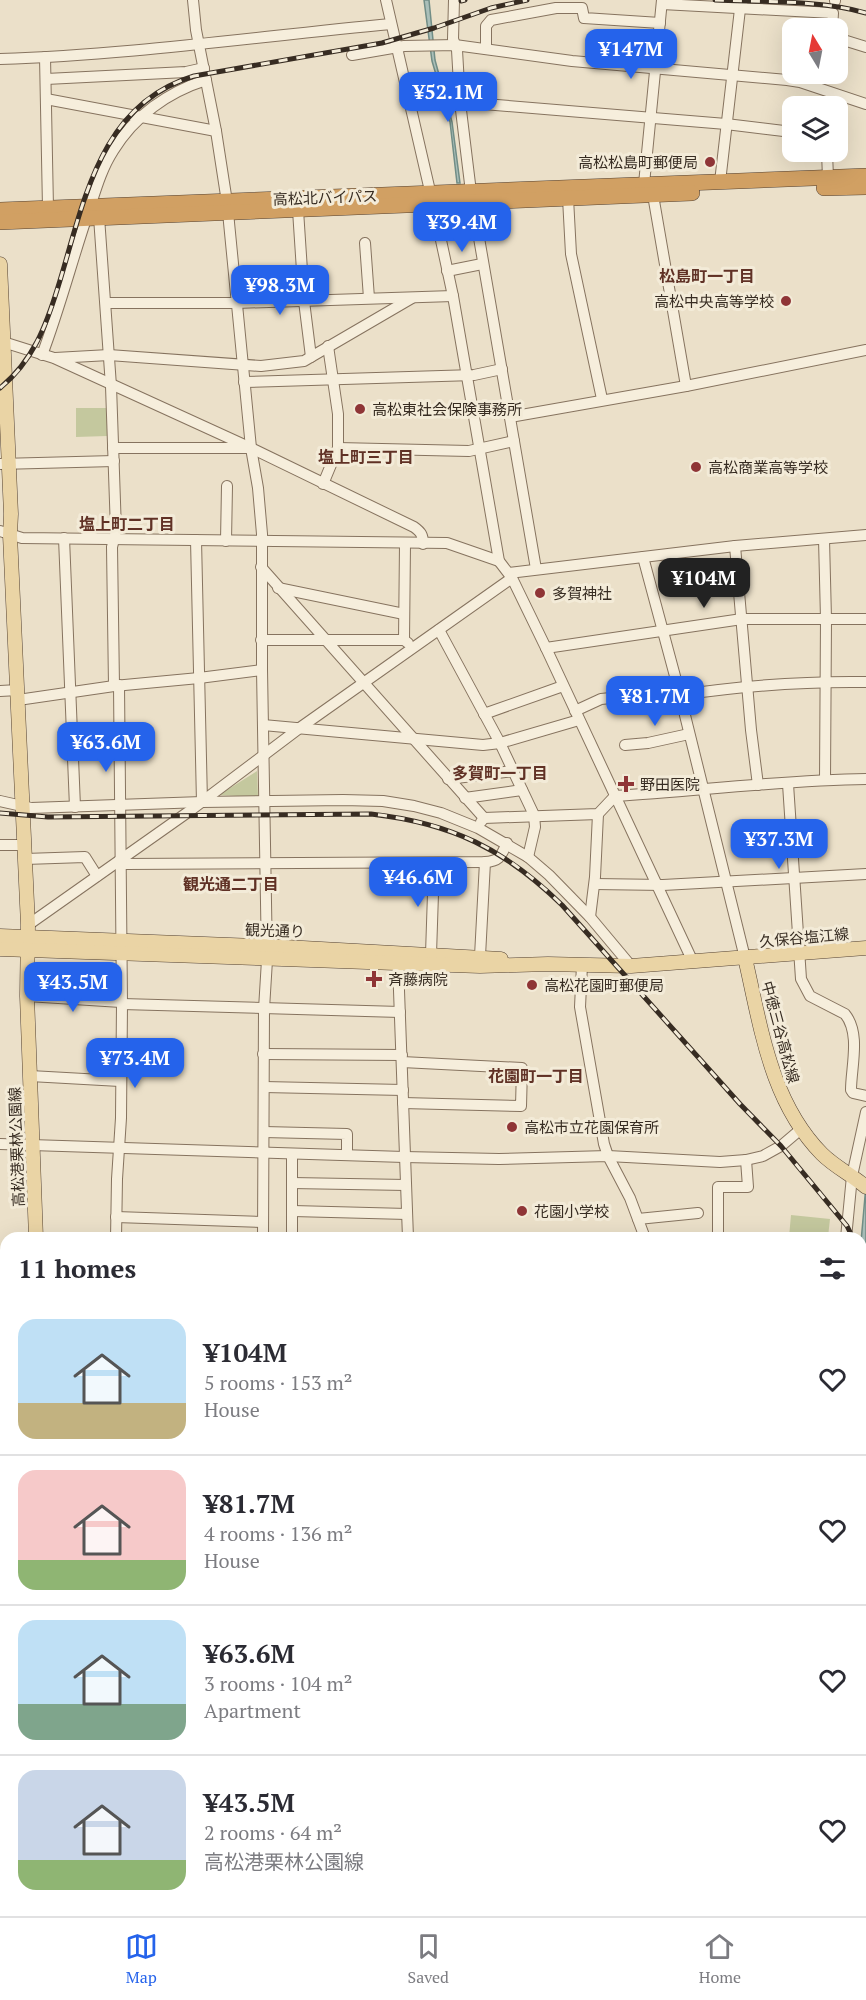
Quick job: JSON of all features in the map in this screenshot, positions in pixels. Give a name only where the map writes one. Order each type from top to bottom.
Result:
[{"type":"highway","name":"高松北バイパス","points":[[0,222],[92,214],[432,199],[568,198],[720,182],[866,176]]},
{"type":"highway","name":"高松北バイパス","points":[[472,198],[649,189],[866,187]]},
{"type":"highway","name":"高松北バイパス","points":[[227,208],[298,210],[432,199]]},
{"type":"highway","name":"高松北バイパス","points":[[0,210],[48,208],[92,214]]},
{"type":"main road","name":"高松港栗林公園線","points":[[0,264],[5,533],[18,695],[28,937],[27,996],[36,1232]]},
{"type":"main road","name":"観光通り","points":[[0,936],[120,946],[480,966],[548,964],[631,966],[745,958]]},
{"type":"main road","name":"観光通り","points":[[0,950],[28,937]]},
{"type":"main road","name":"久保谷塩江線","points":[[745,958],[866,948]]},
{"type":"main road","name":"観光通り","points":[[267,953],[431,954],[480,956],[548,964]]},
{"type":"main road","name":"中徳三谷高松線","points":[[745,958],[772,1071],[782,1095],[801,1129],[827,1159],[860,1182]]},
{"type":"street","points":[[192,0],[216,131],[227,208],[250,448],[258,488],[262,541],[261,670],[267,953],[263,1054],[263,1232]]},
{"type":"street","points":[[386,0],[453,296],[499,561],[510,575],[546,648],[693,962]]},
{"type":"street","points":[[454,0],[453,39],[472,198],[536,569]]},
{"type":"street","points":[[686,386],[649,189],[651,118],[662,2],[741,4],[833,14],[833,18]]},
{"type":"street","points":[[720,182],[741,4]]},
{"type":"street","points":[[486,49],[486,26],[490,21],[556,8],[582,8],[584,18],[660,23]]},
{"type":"street","points":[[0,59],[199,45],[391,24]]},
{"type":"street","points":[[848,41],[866,47]]},
{"type":"street","points":[[352,55],[396,47],[455,45],[572,61],[800,82],[866,104]]},
{"type":"street","points":[[45,57],[48,208]]},
{"type":"street","points":[[46,79],[186,72],[204,68]]},
{"type":"street","points":[[42,355],[113,150],[141,117],[176,92],[206,80]]},
{"type":"street","points":[[46,99],[216,131]]},
{"type":"street","points":[[460,102],[782,131]]},
{"type":"street","points":[[827,162],[828,178]]},
{"type":"street","points":[[568,198],[571,254],[602,399]]},
{"type":"street","points":[[298,210],[304,301],[311,357]]},
{"type":"street","points":[[92,214],[106,303],[116,531],[114,538],[122,1003],[116,1232]]},
{"type":"street","points":[[365,243],[369,298]]},
{"type":"street","points":[[447,271],[482,264]]},
{"type":"street","points":[[106,303],[236,303],[453,296]]},
{"type":"street","points":[[54,358],[109,355],[242,364],[304,361],[412,298]]},
{"type":"street","points":[[2,342],[54,358],[250,448],[420,531],[423,544]]},
{"type":"street","points":[[323,484],[338,448],[338,414],[328,346]]},
{"type":"street","points":[[510,417],[686,386],[866,350]]},
{"type":"street","points":[[244,382],[467,375],[502,369]]},
{"type":"street","points":[[338,448],[469,451],[514,441]]},
{"type":"street","points":[[113,448],[250,448]]},
{"type":"street","points":[[5,463],[114,461]]},
{"type":"street","points":[[226,541],[227,486]]},
{"type":"street","points":[[5,533],[22,538],[447,543],[499,561]]},
{"type":"street","points":[[28,937],[97,876],[202,802],[301,727],[439,630],[510,575],[536,569],[735,546],[866,535]]},
{"type":"street","points":[[64,538],[75,807]]},
{"type":"street","points":[[824,539],[825,780]]},
{"type":"street","points":[[196,540],[202,802]]},
{"type":"street","points":[[404,640],[405,544]]},
{"type":"street","points":[[735,546],[758,785]]},
{"type":"street","points":[[643,557],[745,958]]},
{"type":"street","points":[[261,567],[465,798],[481,823],[528,857],[549,876],[590,917],[631,966]]},
{"type":"street","points":[[278,588],[404,614]]},
{"type":"street","points":[[546,648],[742,619],[866,619]]},
{"type":"street","points":[[439,630],[500,743],[534,815],[536,827],[528,857]]},
{"type":"street","points":[[261,640],[404,640],[414,648]]},
{"type":"street","points":[[0,691],[18,695],[70,692],[261,670]]},
{"type":"street","points":[[263,725],[483,745],[500,743],[577,716],[601,699],[748,686],[866,682]]},
{"type":"street","points":[[484,714],[563,686]]},
{"type":"street","points":[[626,745],[648,743],[689,734]]},
{"type":"street","points":[[448,779],[513,771]]},
{"type":"street","points":[[590,917],[598,814],[615,796],[866,779]]},
{"type":"street","points":[[788,784],[801,979],[810,996],[845,1014],[849,1019],[854,1042],[851,1090],[853,1093],[866,1096]]},
{"type":"street","points":[[465,798],[522,790]]},
{"type":"street","points":[[0,801],[32,808],[202,802],[383,801],[414,806],[481,823],[534,815],[598,814]]},
{"type":"street","points":[[120,860],[126,864],[495,862],[507,843]]},
{"type":"street","points":[[0,845],[24,852],[85,857],[97,876]]},
{"type":"street","points":[[480,956],[485,862]]},
{"type":"street","points":[[431,954],[434,863]]},
{"type":"street","points":[[594,884],[655,885],[866,874]]},
{"type":"street","points":[[398,963],[408,1232]]},
{"type":"street","points":[[582,965],[580,1007],[608,1156],[630,1198],[643,1232]]},
{"type":"street","points":[[27,996],[122,1003],[400,1012]]},
{"type":"street","points":[[263,1054],[402,1059],[522,1068],[521,1106],[404,1103]]},
{"type":"street","points":[[30,1076],[120,1081]]},
{"type":"street","points":[[264,1087],[403,1089]]},
{"type":"street","points":[[848,1232],[860,1182],[866,1112]]},
{"type":"street","points":[[0,1144],[499,1159],[608,1156],[720,1162],[763,1156],[781,1146],[801,1129]]},
{"type":"street","points":[[264,1132],[347,1134],[347,1155]]},
{"type":"street","points":[[292,1154],[292,1232]]},
{"type":"street","points":[[718,1232],[718,1187],[748,1187],[746,1160]]},
{"type":"street","points":[[292,1183],[406,1185]]},
{"type":"street","points":[[292,1211],[407,1214]]},
{"type":"street","points":[[638,1219],[698,1213]]},
{"type":"street","points":[[116,1217],[263,1221]]},
{"type":"green space","points":[[76,408],[107,408],[107,436],[76,437]]},
{"type":"green space","points":[[257,771],[258,797],[219,795]]},
{"type":"green space","points":[[791,1215],[830,1219],[829,1232],[789,1232]]},
{"type":"water","points":[[424,0],[429,0],[435,60],[452,122],[460,183],[457,183],[450,122],[432,61]]},
{"type":"water","points":[[866,1185],[866,1232],[862,1232]]},
{"type":"railway","points":[[461,1],[465,0]]},
{"type":"railway","points":[[0,388],[30,354],[43,329],[87,191],[100,161],[116,134],[136,110],[162,90],[194,76],[382,43],[491,8],[527,0]]},
{"type":"railway","points":[[715,0],[811,4],[866,13]]},
{"type":"railway","points":[[0,813],[48,817],[371,814],[427,824],[475,842],[519,868],[562,905],[740,1104],[781,1146],[850,1232]]},
{"type":"place","name":"高松松島町郵便局","points":[[710,162]]},
{"type":"place","name":"高松中央高等学校","points":[[786,301]]},
{"type":"place","name":"高松東社会保険事務所","points":[[360,409]]},
{"type":"place","name":"高松商業高等学校","points":[[696,467]]},
{"type":"place","name":"多賀神社","points":[[540,593]]},
{"type":"place","name":"野田医院","points":[[626,784]]},
{"type":"place","name":"斉藤病院","points":[[374,979]]},
{"type":"place","name":"高松花園町郵便局","points":[[532,985]]},
{"type":"place","name":"高松市立花園保育所","points":[[512,1127]]},
{"type":"place","name":"花園小学校","points":[[522,1211]]},
{"type":"district","name":"松島町一丁目","points":[[707,276]]},
{"type":"district","name":"塩上町三丁目","points":[[366,457]]},
{"type":"district","name":"塩上町二丁目","points":[[127,524]]},
{"type":"district","name":"多賀町一丁目","points":[[500,773]]},
{"type":"district","name":"観光通二丁目","points":[[231,884]]},
{"type":"district","name":"花園町一丁目","points":[[536,1076]]}]
